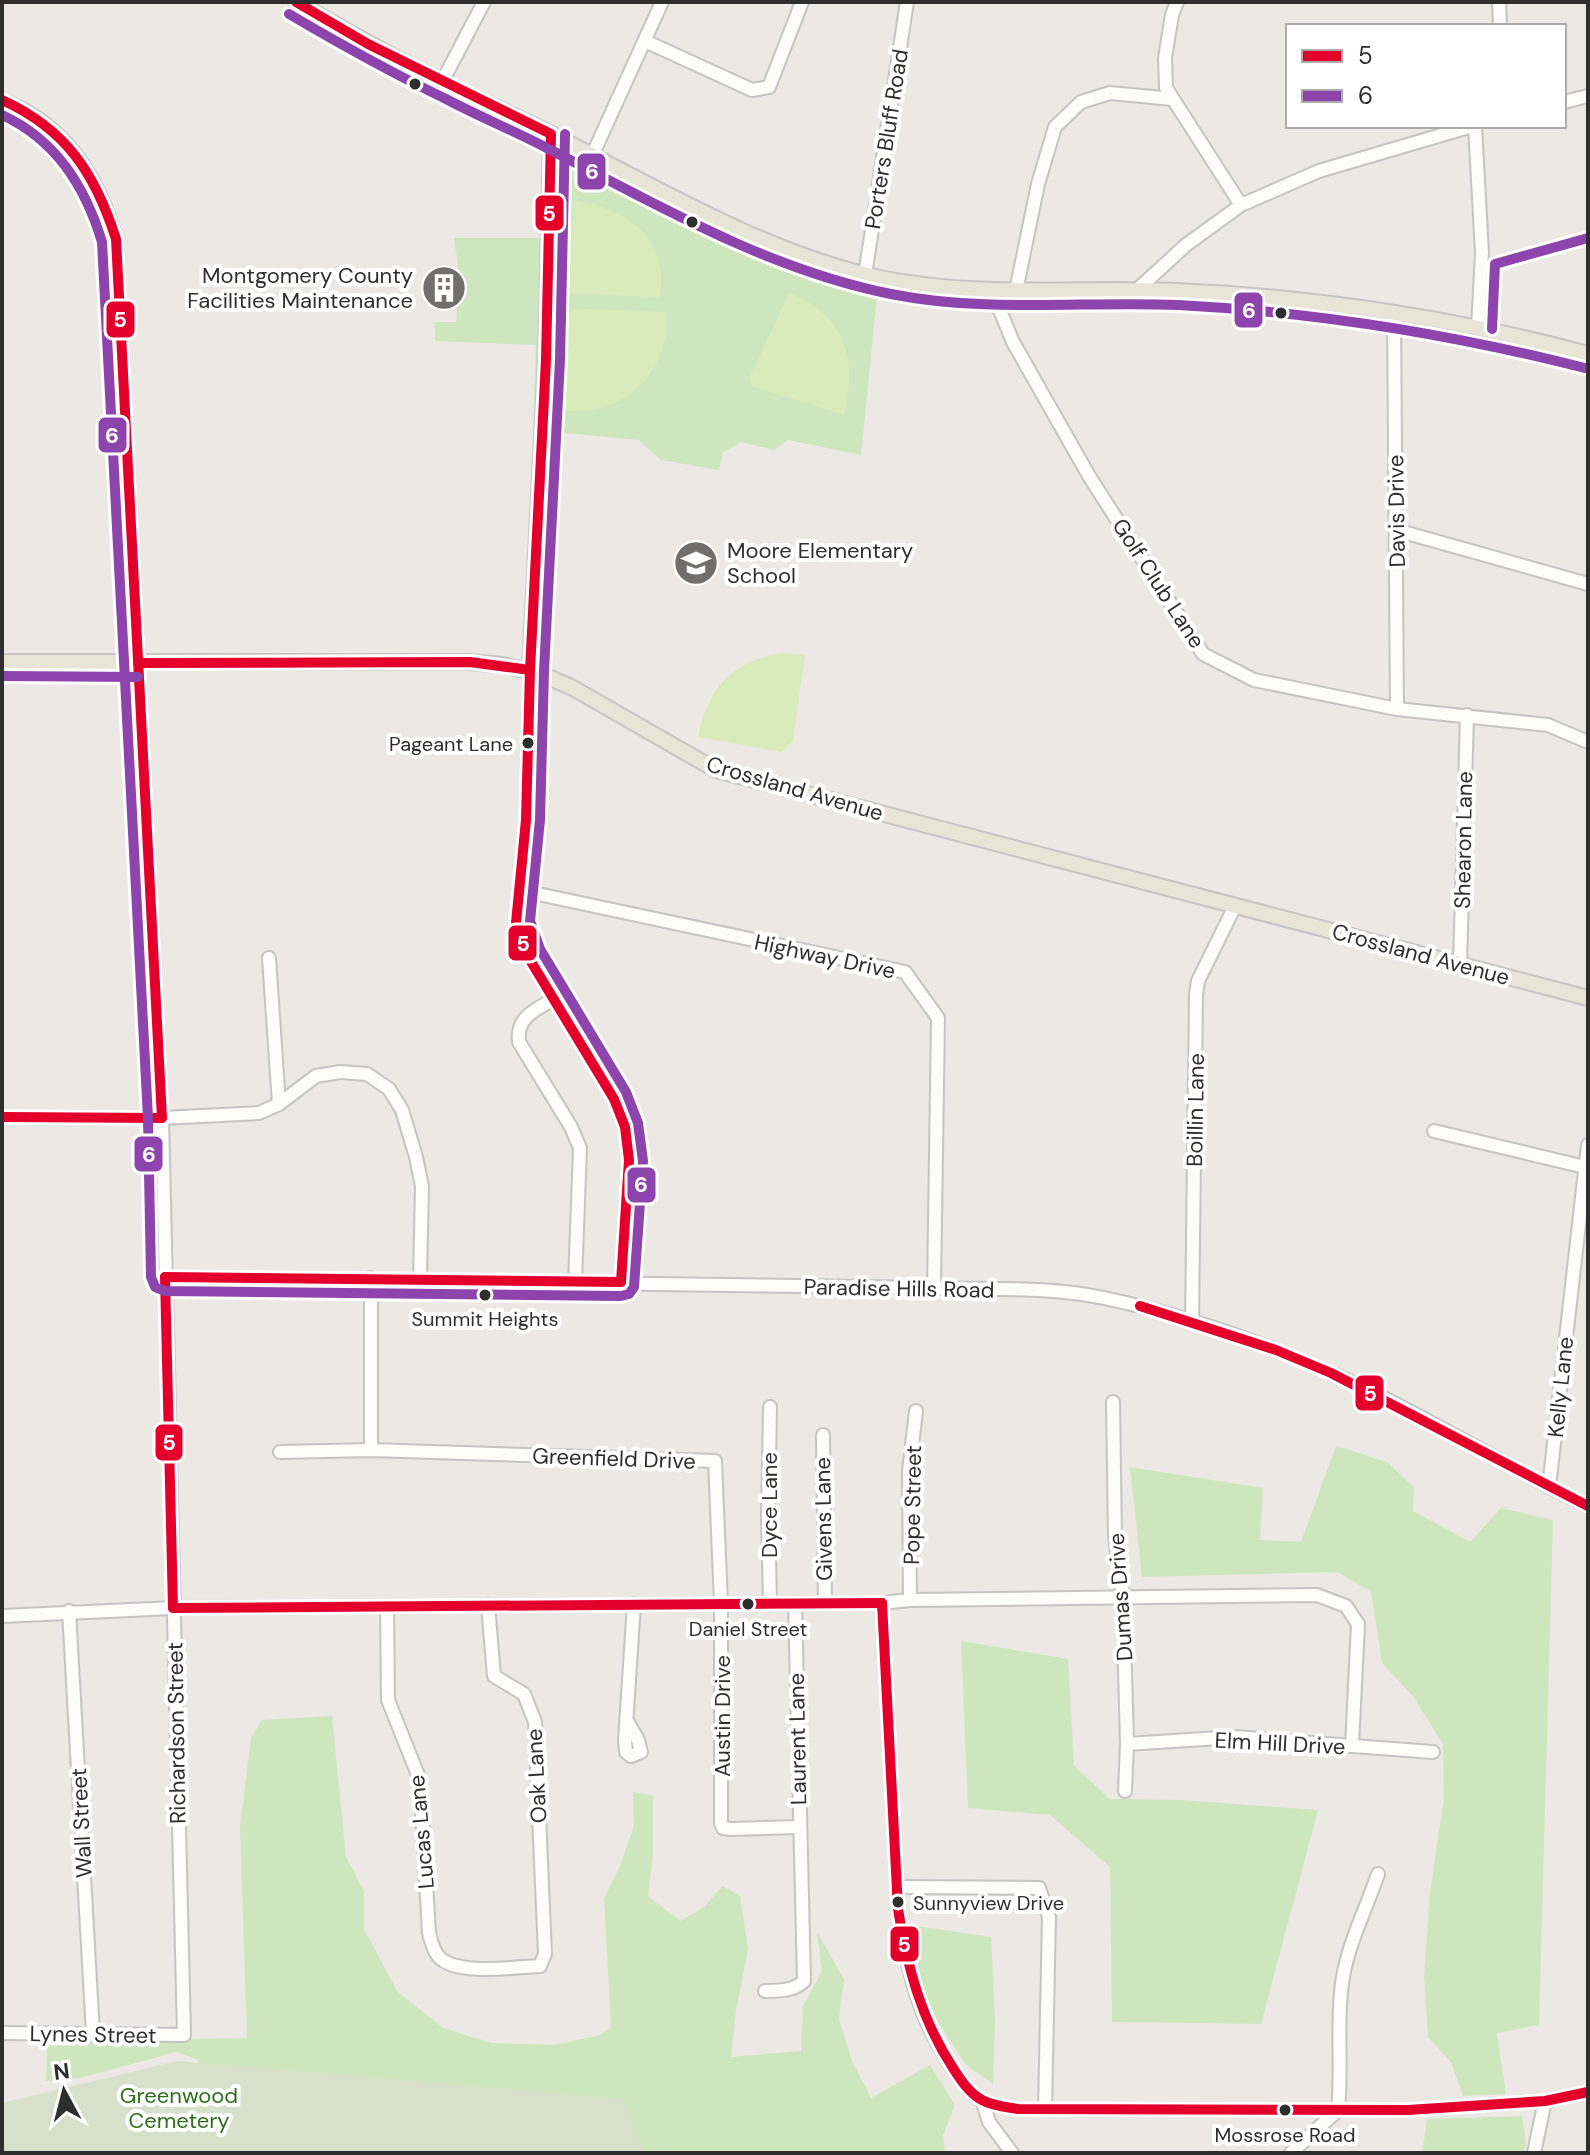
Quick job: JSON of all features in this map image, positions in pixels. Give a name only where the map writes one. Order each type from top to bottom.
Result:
[{"type":"main road","points":[[296,2],[442,82],[771,242],[865,275],[944,288],[992,291],[1138,289],[1288,298],[1394,312],[1588,354]]},
{"type":"main road","points":[[530,670],[546,360],[551,134]]},
{"type":"main road","name":"Crossland Avenue","points":[[2,662],[470,662],[530,670],[573,688],[716,770],[1588,998]]},
{"type":"street","points":[[442,82],[484,2]]},
{"type":"street","points":[[592,156],[662,2]]},
{"type":"street","points":[[645,41],[752,90],[769,87],[802,2]]},
{"type":"street","name":"Porters Bluff Road","points":[[865,275],[907,2]]},
{"type":"street","points":[[1177,2],[1165,58],[1166,88],[1241,205]]},
{"type":"street","points":[[1499,2],[1500,24]]},
{"type":"street","points":[[1016,291],[1038,184],[1055,127],[1081,102],[1110,93],[1173,99]]},
{"type":"street","points":[[1566,102],[1588,96]]},
{"type":"street","name":"Richardson Street","points":[[2,100],[43,121],[69,146],[97,187],[109,212],[116,239],[162,1118],[184,2035]]},
{"type":"street","points":[[1138,289],[1186,245],[1241,205],[1319,171],[1467,128]]},
{"type":"street","points":[[1474,128],[1482,253],[1478,328]]},
{"type":"street","name":"Golf Club Lane","points":[[992,291],[1013,342],[1089,476],[1203,654],[1254,680],[1397,709],[1548,725],[1588,742]]},
{"type":"street","name":"Davis Drive","points":[[1394,312],[1397,709]]},
{"type":"street","points":[[1396,530],[1588,584]]},
{"type":"street","points":[[530,670],[526,820],[516,911],[518,934],[614,1099],[625,1127],[629,1160],[621,1282]]},
{"type":"street","name":"Shearon Lane","points":[[1460,964],[1467,715]]},
{"type":"street","name":"Highway Drive","points":[[519,890],[905,972],[938,1018],[934,1288]]},
{"type":"street","name":"Boillin Lane","points":[[1192,1323],[1196,994],[1198,981],[1235,906]]},
{"type":"street","points":[[269,958],[279,1104]]},
{"type":"street","points":[[554,999],[526,1017],[518,1032],[519,1042],[571,1127],[580,1148],[575,1282]]},
{"type":"street","points":[[2,1117],[162,1118],[259,1113],[279,1104],[316,1076],[340,1072],[367,1074],[389,1089],[402,1110],[422,1186],[420,1279]]},
{"type":"street","points":[[1434,1131],[1585,1167]]},
{"type":"street","name":"Kelly Lane","points":[[1549,1487],[1588,1145]]},
{"type":"street","name":"Paradise Hills Road","points":[[165,1277],[934,1288],[1101,1297],[1276,1350],[1331,1373],[1588,1506]]},
{"type":"street","points":[[371,1278],[371,1450]]},
{"type":"street","name":"Dumas Drive","points":[[1113,1402],[1115,1537],[1123,1597],[1127,1744],[1125,1791]]},
{"type":"street","name":"Dyce Lane","points":[[770,1407],[770,1603]]},
{"type":"street","name":"Pope Street","points":[[910,1600],[909,1471],[916,1411]]},
{"type":"street","name":"Givens Lane","points":[[823,1435],[825,1603]]},
{"type":"street","name":"Greenfield Drive","points":[[280,1452],[371,1450],[715,1461],[721,1603]]},
{"type":"street","points":[[2,1616],[173,1608],[882,1603],[910,1600],[1317,1595],[1346,1606],[1358,1624],[1352,1746]]},
{"type":"street","name":"Austin Drive","points":[[721,1603],[720,1816],[723,1828]]},
{"type":"street","name":"Laurent Lane","points":[[765,1991],[782,1991],[804,1981],[795,1603]]},
{"type":"street","points":[[882,1603],[897,1887],[907,1960],[923,2017],[951,2065],[983,2102],[1018,2109],[1408,2110],[1545,2101],[1588,2092]]},
{"type":"street","points":[[627,1721],[634,1604]]},
{"type":"street","name":"Oak Lane","points":[[488,1605],[494,1676],[524,1694],[535,1722],[545,1954],[540,1966]]},
{"type":"street","name":"Lucas Lane","points":[[387,1606],[388,1700],[420,1780],[429,1933],[434,1948],[451,1965],[466,1968],[540,1966]]},
{"type":"street","name":"Wall Street","points":[[69,1611],[93,2034]]},
{"type":"street","name":"Elm Hill Drive","points":[[1127,1744],[1235,1737],[1433,1752]]},
{"type":"street","name":"Laurent Lane","points":[[723,1828],[799,1827]]},
{"type":"street","points":[[1291,2153],[1338,2110],[1341,1991],[1349,1954],[1378,1874]]},
{"type":"street","points":[[897,1887],[1039,1888],[1049,1917],[1045,2109]]},
{"type":"street","name":"Lynes Street","points":[[2,2033],[184,2035]]},
{"type":"street","points":[[1534,2153],[1545,2101]]},
{"type":"street","points":[[983,2102],[989,2122],[1012,2153]]},
{"type":"green space","points":[[589,164],[749,244],[804,265],[878,287],[861,455],[788,440],[774,450],[741,442],[723,452],[719,470],[661,460],[639,440],[533,430],[536,345],[435,341],[435,322],[456,322],[460,280],[454,238],[560,238],[563,176],[573,166]]},
{"type":"green space","points":[[574,200],[611,211],[640,229],[651,242],[658,258],[660,297],[573,294],[568,286]]},
{"type":"green space","points":[[789,293],[824,314],[843,342],[849,376],[844,415],[752,386],[749,379]]},
{"type":"green space","points":[[575,309],[666,312],[666,328],[659,358],[651,372],[630,394],[601,408],[563,411],[566,316]]},
{"type":"green space","points":[[781,653],[805,655],[793,741],[782,752],[698,737],[708,704],[724,680],[748,663]]},
{"type":"green space","points":[[1336,1446],[1387,1462],[1414,1487],[1413,1511],[1470,1542],[1501,1508],[1553,1520],[1539,2025],[1497,2033],[1506,2094],[1463,2096],[1451,2062],[1428,2037],[1424,1977],[1430,1892],[1444,1798],[1443,1744],[1412,1695],[1382,1663],[1371,1592],[1338,1572],[1142,1577],[1130,1467],[1263,1488],[1260,1540],[1301,1542]]},
{"type":"green space","points":[[961,1641],[1068,1659],[1074,1766],[1110,1799],[1180,1800],[1318,1810],[1261,2024],[1112,2022],[1110,1867],[1050,1815],[968,1808]]},
{"type":"green space","points":[[332,1716],[346,1857],[364,1891],[364,1929],[397,1991],[443,2028],[492,2043],[554,2045],[601,2035],[611,2027],[604,1898],[620,1866],[634,1825],[633,1792],[653,1796],[653,1853],[648,1896],[680,1921],[703,1908],[722,1886],[740,1896],[748,1949],[731,2057],[801,2051],[803,2006],[822,1971],[817,1932],[844,1979],[839,2019],[852,2061],[871,2098],[930,2065],[955,2105],[943,2135],[945,2153],[161,2153],[212,2075],[196,2059],[176,2052],[80,2078],[46,2081],[47,2042],[247,2038],[240,1828],[251,1738],[262,1720]]},
{"type":"green space","points":[[910,1925],[991,1937],[995,2020],[993,2084],[966,2065],[938,2022],[923,1989]]},
{"type":"green space","name":"Greenwood Cemetery","points":[[177,2061],[622,2099],[643,2153],[2,2153],[2,2103]]},
{"type":"green space","points":[[1522,2116],[1526,2143],[1524,2153],[1422,2153],[1427,2119]]},
{"type":"transit line","name":"5","points":[[296,2],[368,44],[551,134],[546,360],[530,670],[526,820],[516,923],[527,955],[614,1099],[625,1127],[629,1160],[621,1282]]},
{"type":"transit line","name":"6","points":[[289,14],[406,79],[670,212],[756,252],[845,283],[926,300],[962,303],[1178,305],[1281,313],[1434,335],[1585,368]]},
{"type":"transit line","name":"5","points":[[2,100],[44,125],[75,156],[98,194],[116,239],[162,1118]]},
{"type":"transit line","name":"6","points":[[2,115],[38,138],[66,167],[87,202],[102,242],[148,1118],[151,1277],[155,1287],[165,1291],[621,1296],[629,1294],[634,1287],[643,1161],[638,1123],[626,1092],[540,949],[530,921],[540,820],[544,671],[560,360],[565,134]]},
{"type":"transit line","name":"6","points":[[1492,329],[1495,264],[1588,238]]},
{"type":"transit line","name":"5","points":[[138,663],[470,662],[530,670]]},
{"type":"transit line","name":"6","points":[[2,676],[138,677]]},
{"type":"transit line","name":"5","points":[[2,1117],[162,1118]]},
{"type":"transit line","name":"5","points":[[165,1277],[621,1282]]},
{"type":"transit line","name":"5","points":[[165,1277],[173,1608]]},
{"type":"transit line","name":"5","points":[[1140,1306],[1276,1350],[1331,1373],[1588,1506]]},
{"type":"transit line","name":"5","points":[[882,1603],[898,1909],[902,1930],[917,1992],[932,2030],[959,2077],[977,2097],[991,2104],[1018,2109],[1408,2110],[1545,2101],[1588,2092]]},
{"type":"transit line","name":"5","points":[[173,1608],[882,1603]]},
{"type":"place","name":"Montgomery County Facilities Maintenance","points":[[444,288]]},
{"type":"place","name":"Moore Elementary School","points":[[696,563]]},
{"type":"place","name":"Pageant Lane","points":[[528,743]]},
{"type":"place","name":"Summit Heights","points":[[485,1295]]},
{"type":"place","name":"Daniel Street","points":[[748,1604]]},
{"type":"place","name":"Sunnyview Drive","points":[[898,1902]]},
{"type":"place","name":"Mossrose Road","points":[[1285,2110]]}]
